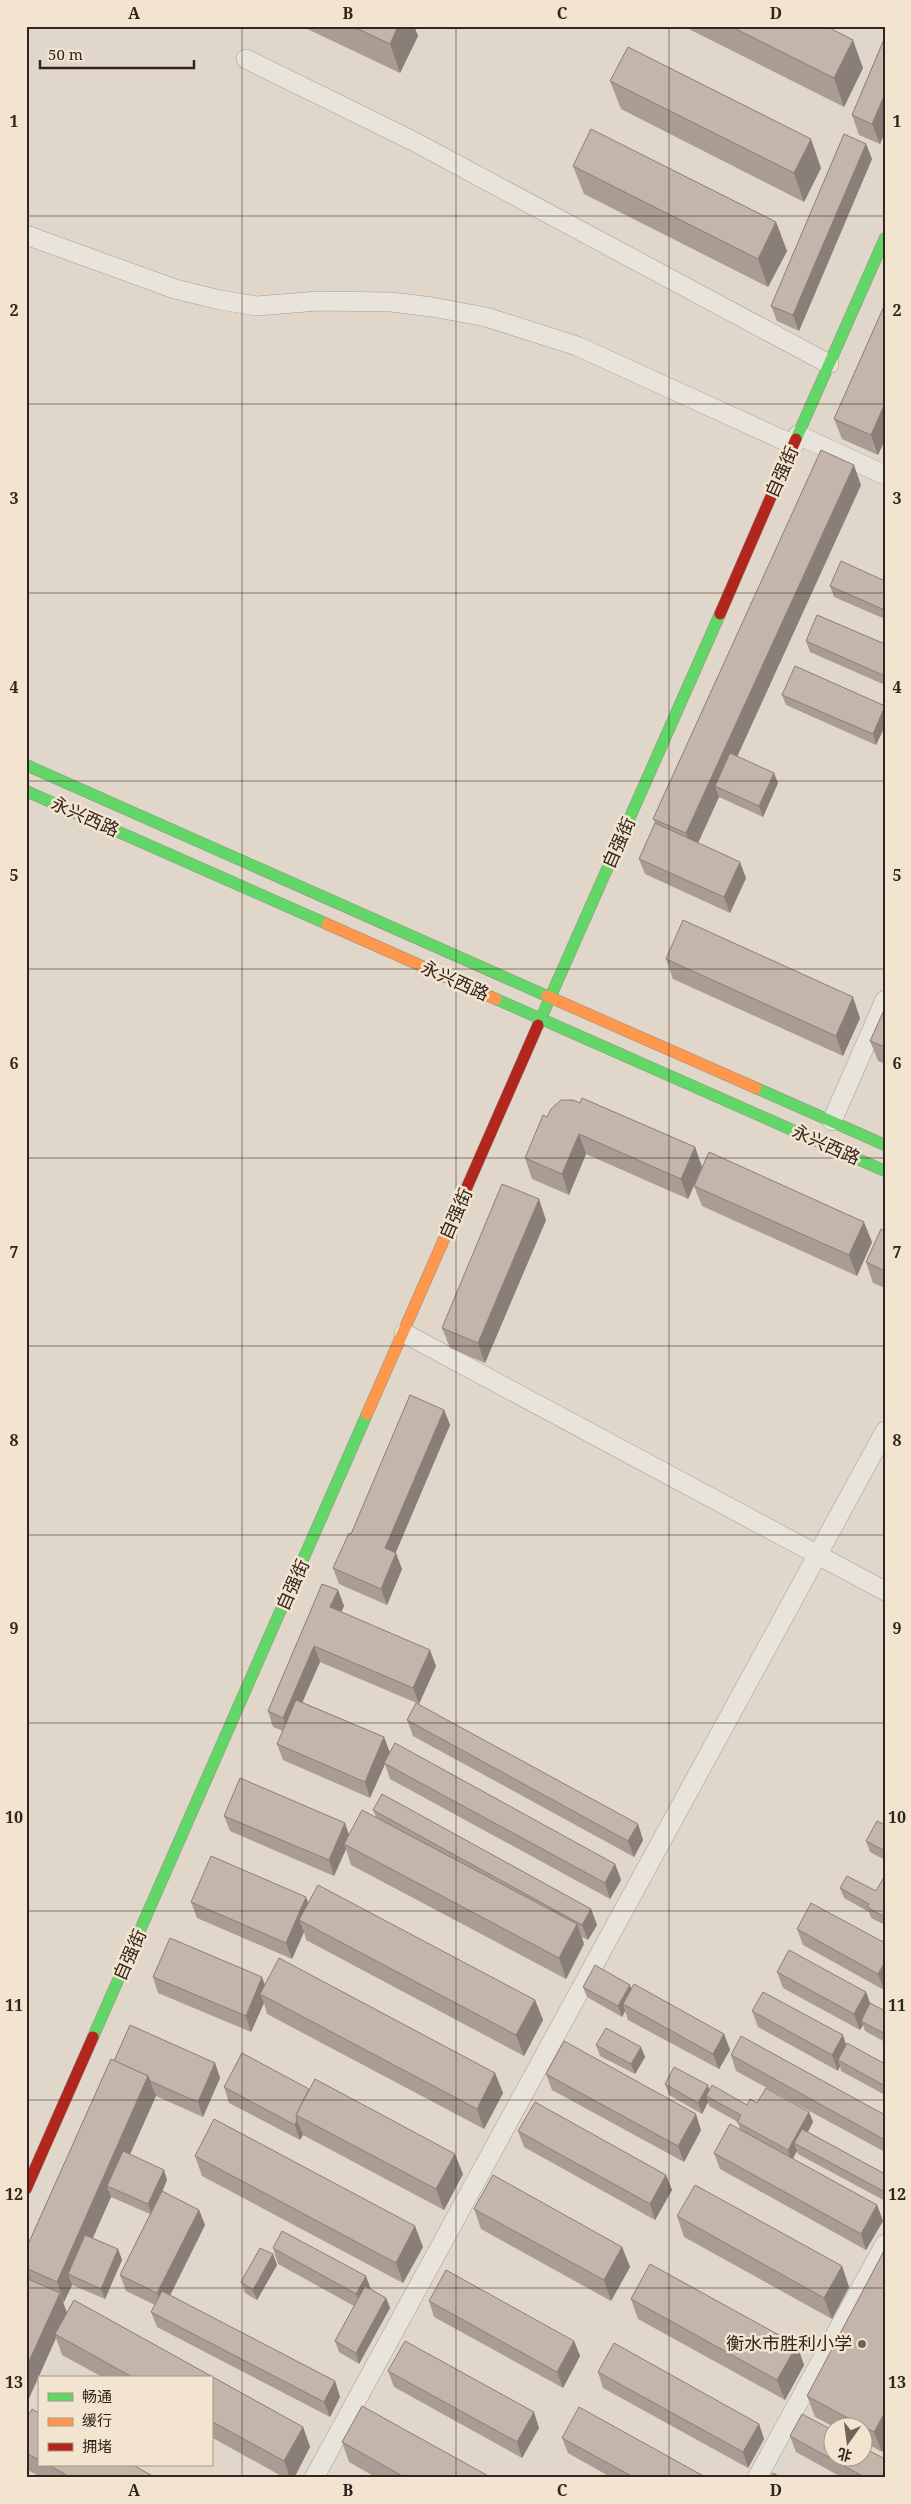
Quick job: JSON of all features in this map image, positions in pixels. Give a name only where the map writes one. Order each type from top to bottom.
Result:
[{"type":"street","points":[[246,59],[413,141],[829,364]]},
{"type":"street","points":[[26,235],[176,289],[220,300],[257,306],[318,302],[390,302],[432,307],[486,317],[577,346],[796,440],[885,475]]},
{"type":"street","name":"自强街","points":[[26,2189],[885,238]]},
{"type":"street","name":"永兴西路","points":[[26,765],[885,1145]]},
{"type":"street","name":"永兴西路","points":[[26,791],[885,1171]]},
{"type":"street","points":[[832,1121],[885,1000]]},
{"type":"street","points":[[404,1333],[885,1591]]},
{"type":"street","points":[[314,2478],[885,1432]]},
{"type":"street","points":[[757,2478],[885,2244]]},
{"type":"building","points":[[352,26],[398,26],[390,44]]},
{"type":"building","points":[[730,26],[826,26],[853,40],[834,78]]},
{"type":"building","points":[[885,37],[885,94],[872,124],[852,115]]},
{"type":"building","points":[[628,47],[811,139],[794,173],[610,81]]},
{"type":"building","points":[[591,129],[776,222],[758,259],[573,166]]},
{"type":"building","points":[[844,134],[866,144],[793,315],[771,306]]},
{"type":"building","points":[[885,304],[885,403],[871,435],[834,419]]},
{"type":"building","points":[[821,450],[854,465],[686,833],[653,819]]},
{"type":"building","points":[[841,561],[885,581],[885,610],[830,586]]},
{"type":"building","points":[[817,615],[885,644],[885,676],[806,641]]},
{"type":"building","points":[[795,666],[885,706],[873,734],[782,695]]},
{"type":"building","points":[[730,753],[774,773],[759,806],[715,786]]},
{"type":"building","points":[[655,823],[740,862],[724,897],[639,859]]},
{"type":"building","points":[[683,920],[853,997],[836,1036],[666,959]]},
{"type":"building","points":[[885,1008],[885,1047],[870,1041]]},
{"type":"building","points":[[582,1098],[695,1147],[681,1179],[579,1134],[562,1174],[525,1158],[543,1115],[547,1117],[551,1109],[561,1100],[573,1100],[580,1103]]},
{"type":"building","points":[[709,1152],[864,1222],[849,1255],[694,1186]]},
{"type":"building","points":[[502,1184],[539,1199],[478,1343],[442,1328]]},
{"type":"building","points":[[881,1229],[885,1231],[885,1271],[866,1262]]},
{"type":"building","points":[[410,1395],[444,1410],[385,1548],[396,1553],[381,1589],[333,1568],[349,1533],[351,1534]]},
{"type":"building","points":[[322,1584],[338,1590],[330,1607],[430,1650],[413,1688],[314,1646],[283,1718],[268,1711]]},
{"type":"building","points":[[296,1700],[384,1737],[365,1782],[277,1744]]},
{"type":"building","points":[[416,1703],[638,1824],[628,1841],[407,1720]]},
{"type":"building","points":[[395,1743],[615,1864],[605,1883],[384,1763]]},
{"type":"building","points":[[240,1778],[345,1823],[329,1860],[224,1816]]},
{"type":"building","points":[[382,1794],[591,1909],[582,1925],[373,1810]]},
{"type":"building","points":[[362,1810],[577,1924],[559,1958],[344,1844]]},
{"type":"building","points":[[877,1821],[885,1825],[885,1851],[866,1841]]},
{"type":"building","points":[[211,1856],[306,1897],[286,1943],[191,1902]]},
{"type":"building","points":[[847,1876],[876,1891],[885,1877],[885,1917],[867,1907],[869,1904],[840,1888]]},
{"type":"building","points":[[318,1885],[535,2000],[516,2035],[299,1920]]},
{"type":"building","points":[[811,1903],[885,1943],[885,1962],[878,1974],[797,1929]]},
{"type":"building","points":[[170,1938],[262,1977],[246,2016],[153,1977]]},
{"type":"building","points":[[789,1950],[866,1992],[854,2014],[777,1972]]},
{"type":"building","points":[[279,1958],[495,2073],[477,2109],[260,1994]]},
{"type":"building","points":[[595,1965],[630,1985],[618,2006],[583,1987]]},
{"type":"building","points":[[634,1984],[724,2034],[713,2054],[623,2004]]},
{"type":"building","points":[[763,1992],[843,2035],[832,2055],[752,2011]]},
{"type":"building","points":[[870,2003],[885,2011],[885,2034],[861,2021]]},
{"type":"building","points":[[130,2025],[215,2063],[198,2102],[150,2081],[148,2076],[114,2061]]},
{"type":"building","points":[[606,2028],[641,2047],[631,2064],[596,2045]]},
{"type":"building","points":[[741,2036],[885,2115],[885,2140],[731,2055]]},
{"type":"building","points":[[564,2041],[696,2114],[678,2146],[546,2074]]},
{"type":"building","points":[[847,2043],[885,2064],[885,2086],[838,2060]]},
{"type":"building","points":[[242,2053],[309,2089],[296,2115],[295,2125],[224,2087]]},
{"type":"building","points":[[111,2059],[148,2076],[57,2282],[26,2268],[26,2249]]},
{"type":"building","points":[[674,2067],[708,2085],[698,2103],[665,2084]]},
{"type":"building","points":[[315,2079],[455,2154],[436,2189],[296,2115]]},
{"type":"building","points":[[712,2085],[747,2105],[750,2099],[757,2103],[766,2088],[809,2112],[788,2150],[737,2122],[741,2115],[706,2096]]},
{"type":"building","points":[[535,2102],[666,2175],[650,2204],[518,2131]]},
{"type":"building","points":[[214,2119],[415,2226],[396,2263],[195,2156]]},
{"type":"building","points":[[730,2124],[877,2205],[861,2234],[714,2153]]},
{"type":"building","points":[[802,2129],[885,2174],[885,2192],[794,2143]]},
{"type":"building","points":[[123,2151],[164,2170],[148,2204],[107,2186]]},
{"type":"building","points":[[493,2175],[622,2247],[604,2280],[474,2209]]},
{"type":"building","points":[[695,2185],[842,2266],[824,2298],[677,2216]]},
{"type":"building","points":[[162,2191],[199,2210],[157,2293],[120,2275]]},
{"type":"building","points":[[282,2231],[366,2276],[356,2294],[273,2248]]},
{"type":"building","points":[[85,2235],[118,2249],[101,2289],[68,2274]]},
{"type":"building","points":[[260,2248],[273,2254],[253,2290],[241,2282]]},
{"type":"building","points":[[885,2249],[885,2412],[874,2432],[874,2416],[844,2416],[807,2396]]},
{"type":"building","points":[[650,2264],[797,2345],[777,2380],[631,2299]]},
{"type":"building","points":[[446,2270],[574,2341],[557,2372],[429,2301]]},
{"type":"building","points":[[26,2278],[60,2293],[26,2368]]},
{"type":"building","points":[[365,2286],[386,2298],[356,2353],[335,2341]]},
{"type":"building","points":[[162,2291],[335,2381],[324,2402],[151,2312]]},
{"type":"building","points":[[74,2300],[211,2376],[130,2376],[55,2334]]},
{"type":"building","points":[[405,2341],[534,2412],[517,2442],[388,2371]]},
{"type":"building","points":[[614,2343],[759,2424],[743,2452],[598,2372]]},
{"type":"building","points":[[212,2377],[303,2427],[284,2461],[212,2422]]},
{"type":"building","points":[[362,2406],[492,2478],[406,2478],[342,2442]]},
{"type":"building","points":[[579,2407],[707,2478],[635,2478],[562,2438]]},
{"type":"building","points":[[32,2409],[38,2412],[38,2459],[26,2453],[26,2419]]},
{"type":"building","points":[[802,2414],[824,2426],[824,2455],[790,2436]]},
{"type":"building","points":[[874,2453],[885,2459],[885,2478],[866,2478],[844,2466],[874,2466]]},
{"type":"building","points":[[51,2466],[135,2466],[156,2478],[71,2478]]},
{"type":"building","points":[[773,2473],[782,2478],[770,2478]]},
{"type":"traffic: fast","points":[[796,439],[885,238]]},
{"type":"traffic: fast","points":[[538,1025],[720,614]]},
{"type":"traffic: fast","points":[[26,765],[547,996]]},
{"type":"traffic: fast","points":[[26,791],[327,924]]},
{"type":"traffic: fast","points":[[496,999],[885,1171]]},
{"type":"traffic: fast","points":[[756,1088],[885,1145]]},
{"type":"traffic: fast","points":[[93,2037],[367,1414]]},
{"type":"traffic: slow","points":[[327,924],[496,999]]},
{"type":"traffic: slow","points":[[547,996],[756,1088]]},
{"type":"traffic: slow","points":[[367,1414],[467,1187]]},
{"type":"traffic: jam","points":[[720,614],[796,439]]},
{"type":"traffic: jam","points":[[467,1187],[538,1025]]},
{"type":"traffic: jam","points":[[26,2189],[93,2037]]},
{"type":"place","name":"衡水市胜利小学","points":[[862,2344]]}]
